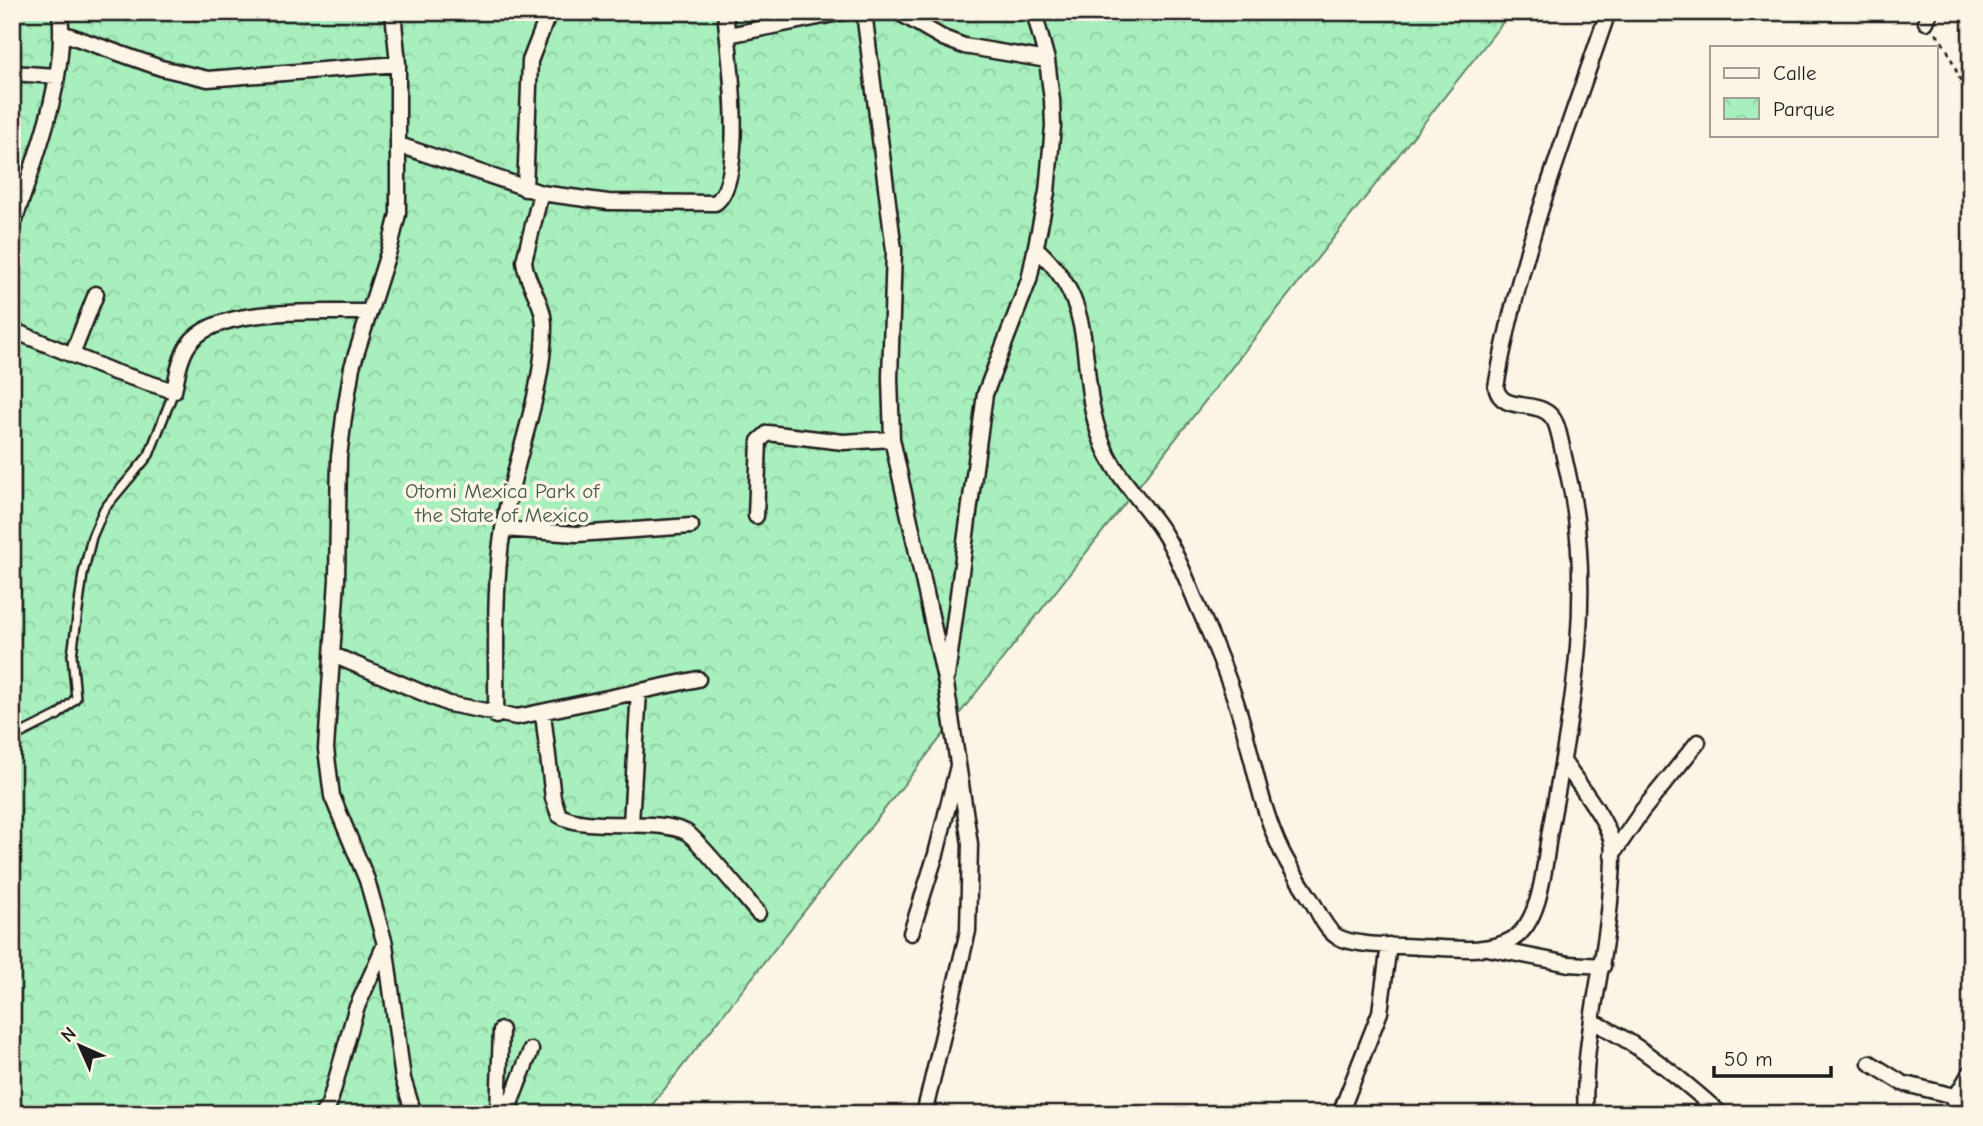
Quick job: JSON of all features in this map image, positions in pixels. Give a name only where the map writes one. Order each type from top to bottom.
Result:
[{"type":"street","points":[[393,12],[398,64],[398,214],[352,367],[339,457],[327,773],[332,796],[367,880],[385,944],[404,1079],[414,1114]]},
{"type":"street","points":[[525,189],[530,61],[549,12]]},
{"type":"street","points":[[399,145],[541,193],[608,202],[664,205],[704,205],[720,199],[729,182],[734,146],[725,12]]},
{"type":"street","points":[[727,35],[844,12]]},
{"type":"street","points":[[864,12],[894,250],[890,378],[892,439],[946,684],[960,761],[970,844],[971,893],[968,931],[924,1114]]},
{"type":"street","points":[[898,12],[943,38],[964,46],[1047,60]]},
{"type":"street","points":[[946,684],[985,394],[1029,281],[1037,249],[1053,126],[1047,60],[1034,12]]},
{"type":"street","points":[[1483,947],[1517,935],[1533,909],[1563,761],[1575,686],[1581,623],[1580,553],[1572,490],[1551,416],[1539,407],[1509,404],[1498,395],[1496,387],[1516,286],[1531,232],[1608,12]]},
{"type":"street","points":[[12,228],[56,76],[62,33],[56,13]]},
{"type":"street","points":[[62,33],[161,68],[208,79],[398,64]]},
{"type":"street","points":[[12,73],[56,76]]},
{"type":"street","points":[[496,716],[498,582],[503,529],[542,350],[544,315],[525,271],[524,261],[541,193]]},
{"type":"street","points":[[1037,249],[1055,265],[1077,305],[1083,326],[1096,422],[1102,443],[1113,466],[1162,530],[1177,556],[1234,695],[1258,784],[1281,850],[1337,936],[1390,945],[1483,947],[1569,964],[1603,966]]},
{"type":"street","points":[[72,355],[96,294]]},
{"type":"street","points":[[12,330],[72,355],[174,391],[190,343],[215,325],[263,316],[368,312]]},
{"type":"street","points":[[756,516],[759,441],[768,433],[842,442],[892,439]]},
{"type":"street","points":[[503,529],[577,534],[691,526]]},
{"type":"street","points":[[332,655],[449,704],[496,716],[543,714],[698,679]]},
{"type":"street","points":[[631,823],[639,691]]},
{"type":"street","points":[[543,714],[553,798],[559,815],[572,822],[631,823],[687,832],[758,913]]},
{"type":"street","points":[[1612,855],[1642,811],[1698,742]]},
{"type":"street","points":[[911,933],[936,854],[960,761]]},
{"type":"street","points":[[1563,761],[1605,827],[1612,844],[1603,966],[1592,1021],[1585,1096],[1586,1114]]},
{"type":"street","points":[[327,1111],[355,1009],[385,944]]},
{"type":"street","points":[[1340,1114],[1376,1023],[1390,945]]},
{"type":"street","points":[[1592,1021],[1636,1045],[1670,1069],[1721,1114]]},
{"type":"street","points":[[498,1114],[502,1030]]},
{"type":"street","points":[[506,1114],[531,1050]]},
{"type":"street","points":[[1870,1063],[1902,1083],[1956,1106],[1971,1075]]},
{"type":"lane","points":[[12,738],[58,715],[76,698],[72,666],[74,639],[83,574],[97,521],[149,455],[174,391]]},
{"type":"path","points":[[1930,22],[1947,49],[1971,105]]},
{"type":"green space","name":"Otomi Mexica Park of the State of Mexico","points":[[12,12],[1511,12],[645,1114],[12,1114]]}]
